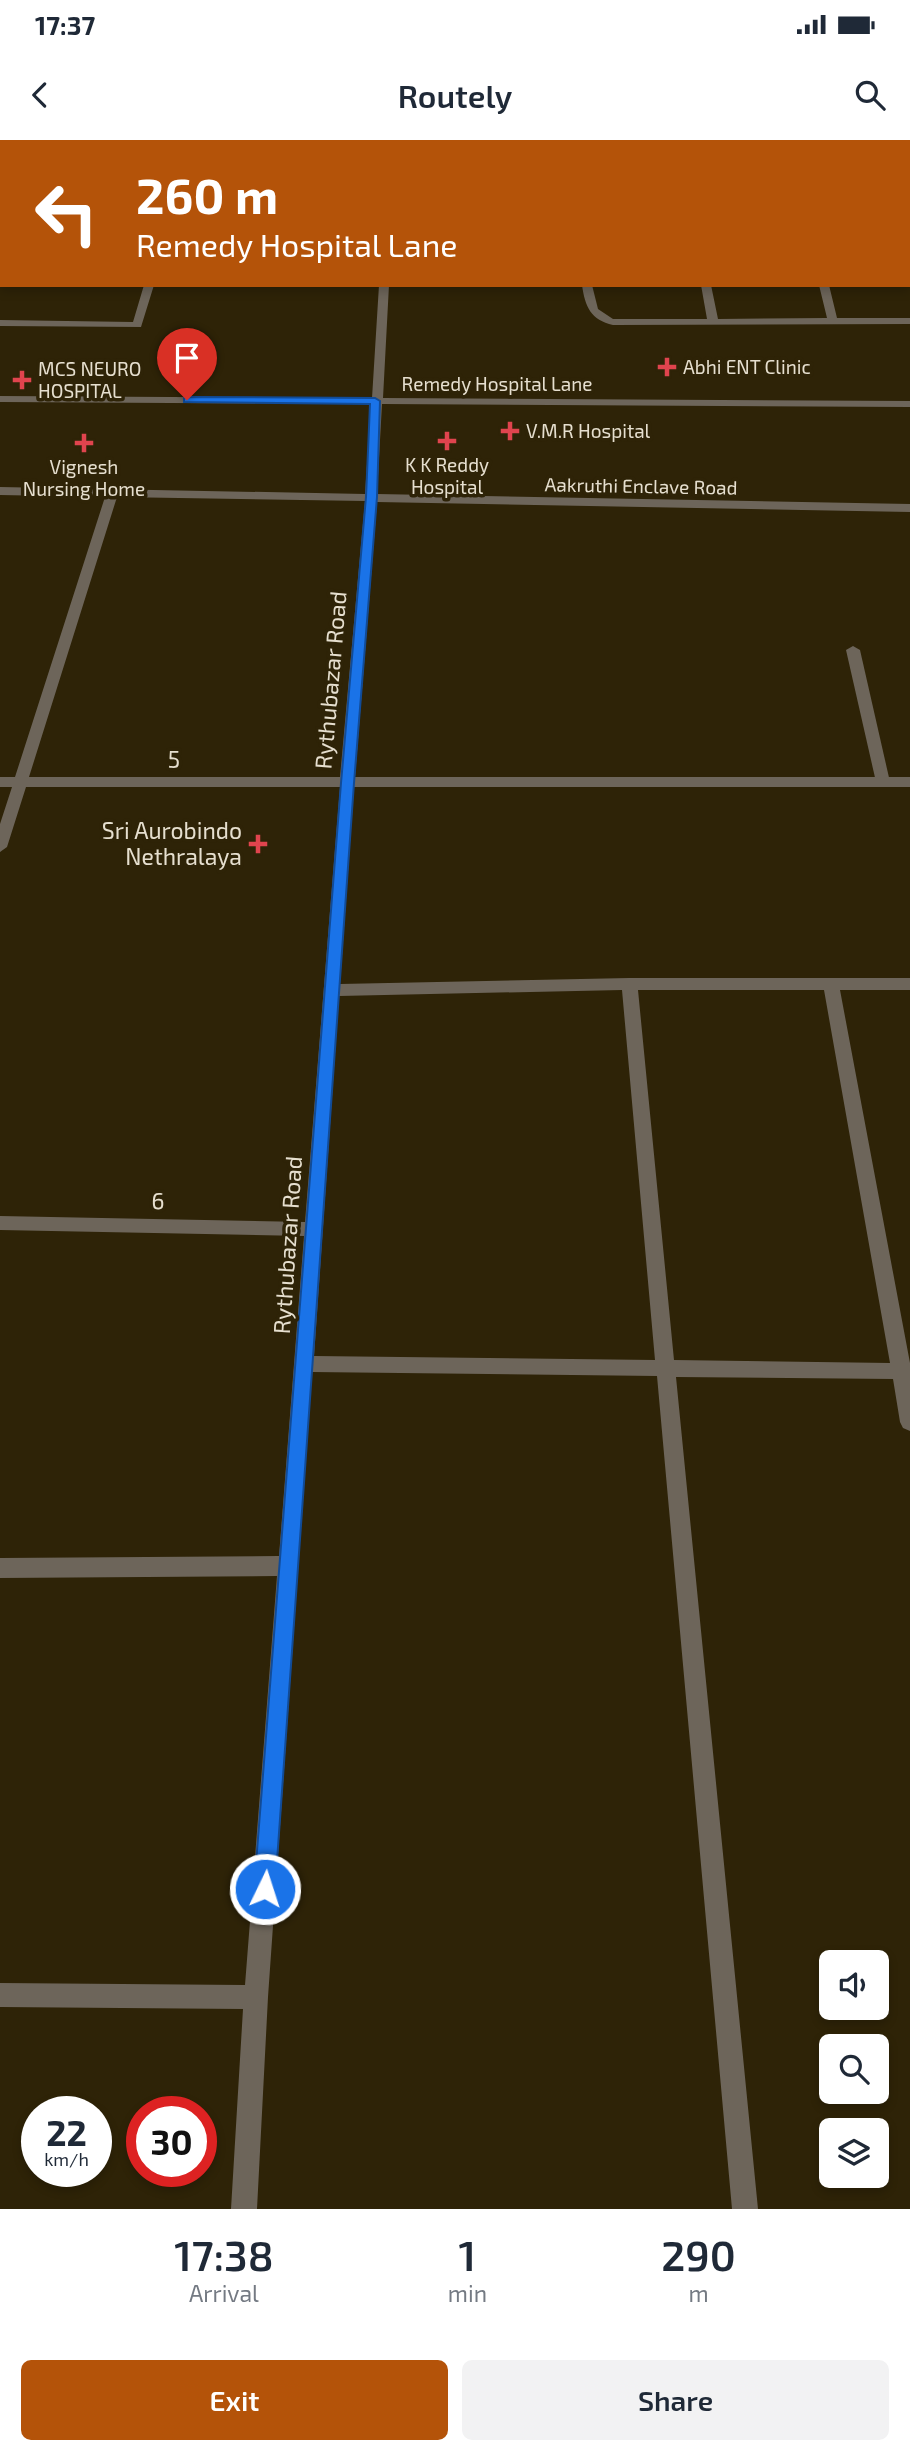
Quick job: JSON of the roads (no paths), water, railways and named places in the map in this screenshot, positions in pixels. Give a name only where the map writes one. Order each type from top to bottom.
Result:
[{"type":"street","points":[[0,323],[137,325],[148,287]]},
{"type":"street","name":"Rythubazar Road","points":[[244,2209],[256,1997],[331,990],[371,497],[384,287]]},
{"type":"street","points":[[588,287],[594,312],[604,321],[910,321]]},
{"type":"street","points":[[706,287],[713,321]]},
{"type":"street","points":[[824,287],[833,321]]},
{"type":"street","name":"Remedy Hospital Lane","points":[[0,399],[910,404]]},
{"type":"street","name":"Aakruthi Enclave Road","points":[[0,491],[910,508]]},
{"type":"street","points":[[0,847],[112,493]]},
{"type":"street","points":[[853,650],[883,782]]},
{"type":"street","name":"5","points":[[0,782],[910,782]]},
{"type":"street","points":[[831,983],[905,1371],[910,1422]]},
{"type":"street","points":[[331,990],[629,984],[910,985]]},
{"type":"street","points":[[629,984],[663,1368],[745,2209]]},
{"type":"street","name":"6","points":[[0,1223],[314,1228]]},
{"type":"street","points":[[303,1364],[905,1371]]},
{"type":"street","points":[[0,1568],[289,1566]]},
{"type":"street","points":[[0,1995],[256,1997]]},
{"type":"place","name":"Abhi ENT Clinic","points":[[667,367]]},
{"type":"place","name":"MCS NEURO HOSPITAL","points":[[22,380]]},
{"type":"place","name":"V.M.R Hospital","points":[[510,431]]},
{"type":"place","name":"K K Reddy Hospital","points":[[447,441]]},
{"type":"place","name":"Vignesh Nursing Home","points":[[84,443]]},
{"type":"place","name":"Sri Aurobindo Nethralaya","points":[[258,844]]}]
